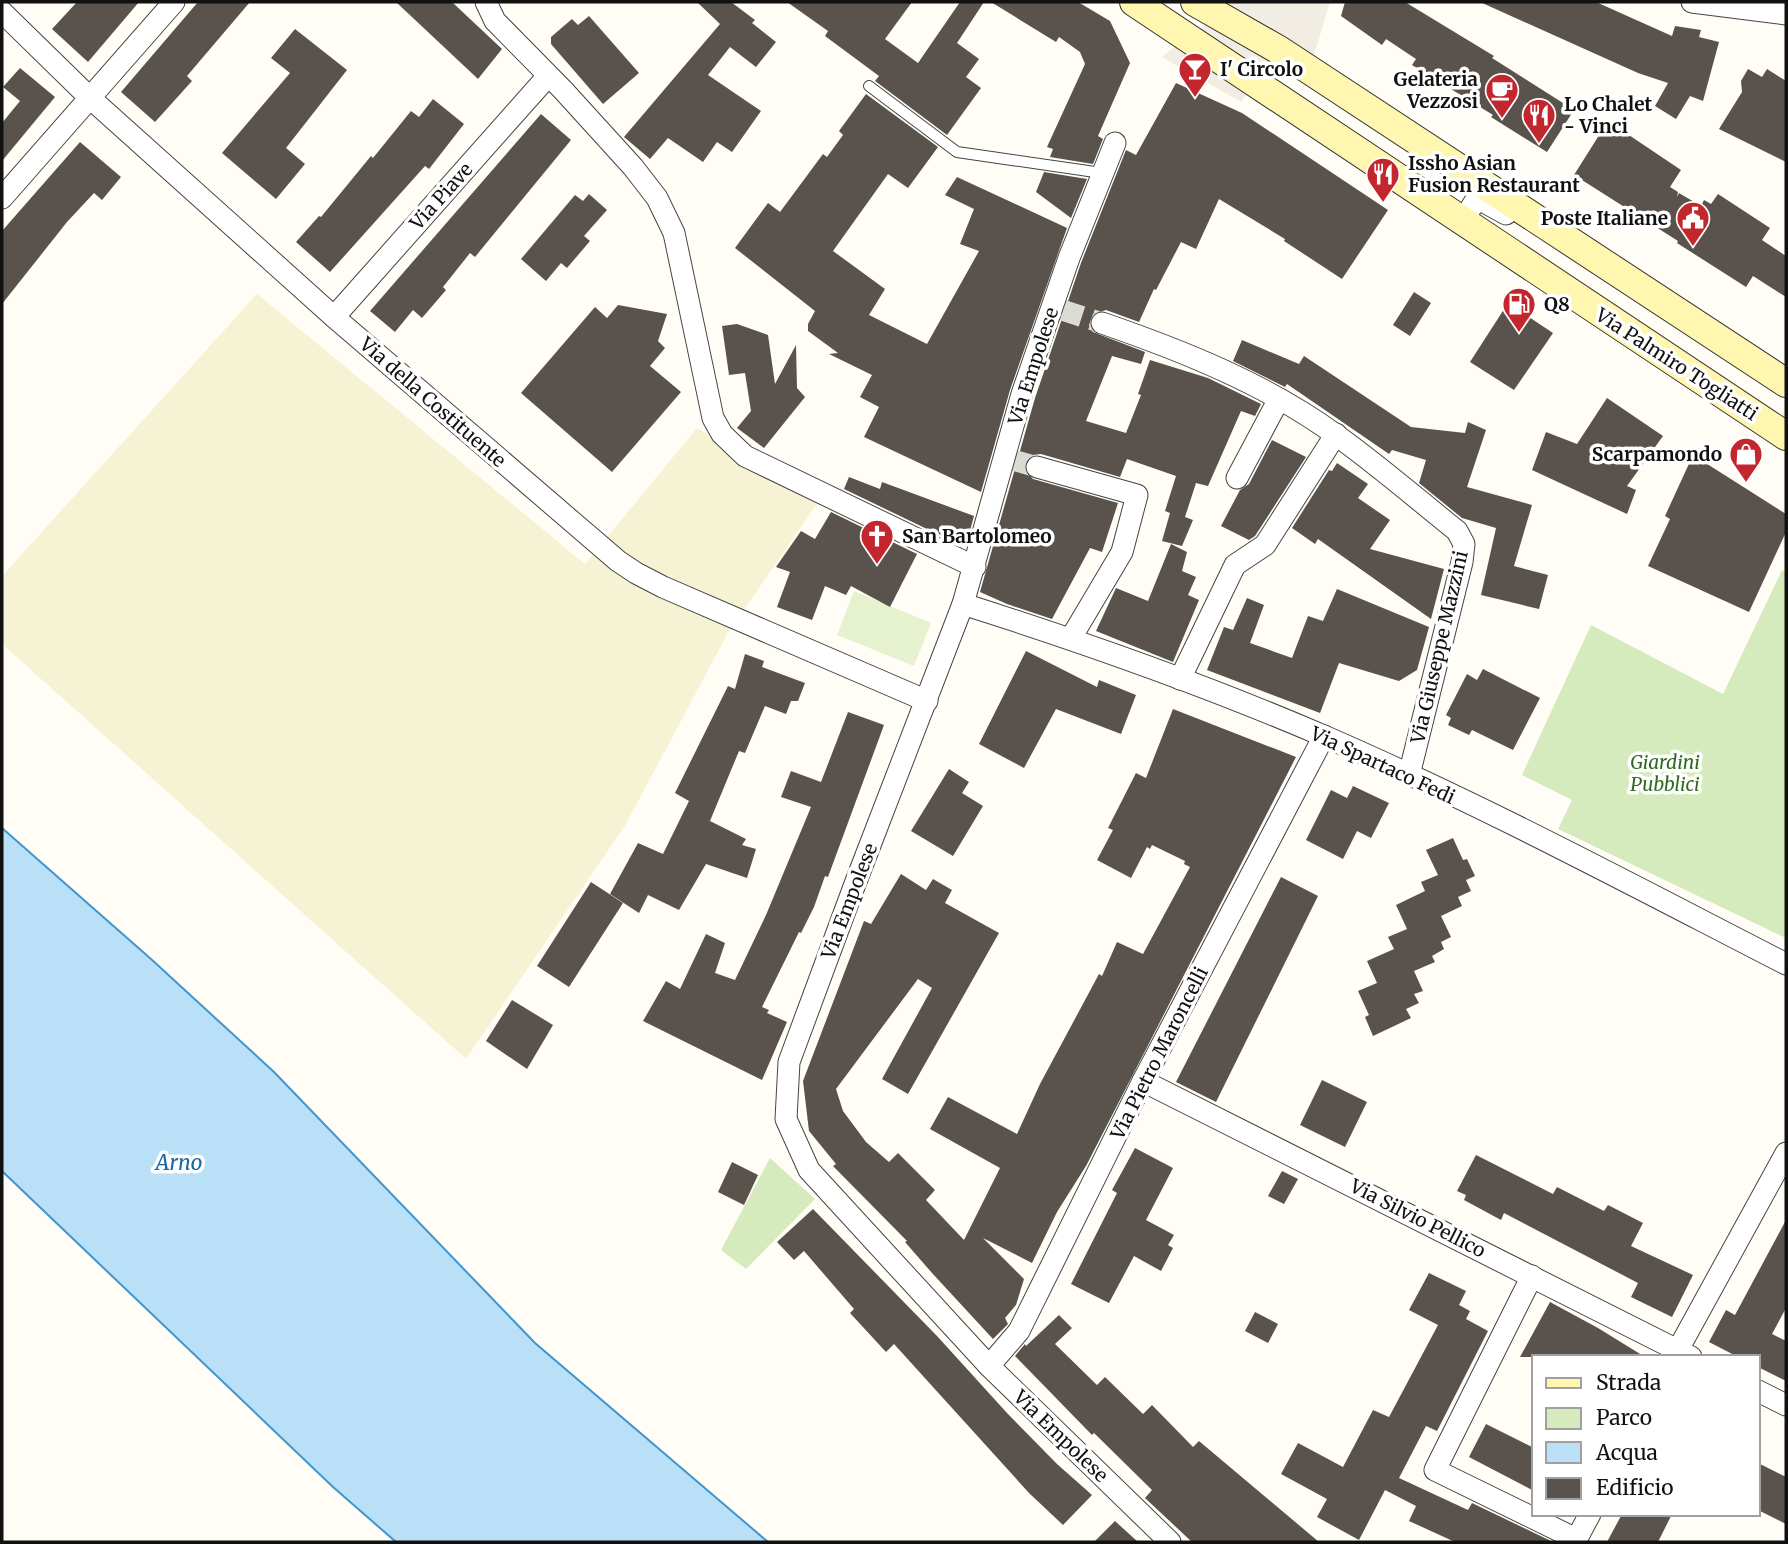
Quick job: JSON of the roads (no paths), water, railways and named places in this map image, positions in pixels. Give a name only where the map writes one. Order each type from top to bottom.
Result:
[{"type":"main road","name":"Via Palmiro Togliatti","points":[[1134,2],[1786,436]]},
{"type":"main road","points":[[1195,2],[1279,50],[1786,383]]},
{"type":"street","points":[[2,198],[174,2]]},
{"type":"street","points":[[486,2],[495,21],[633,167],[657,198],[674,233],[713,418],[722,434],[745,456],[975,567]]},
{"type":"street","points":[[1692,2],[1783,17]]},
{"type":"street","name":"Via della Costituente","points":[[2,12],[89,97],[334,317],[594,541],[636,573],[927,701]]},
{"type":"street","name":"Via Piave","points":[[334,317],[548,76]]},
{"type":"street","name":"Via Empolese","points":[[1115,144],[1102,173],[1057,309],[1022,394],[1009,460],[963,604],[789,1062],[786,1119],[809,1170],[989,1366],[1171,1542]]},
{"type":"street","points":[[1462,222],[1477,198],[1529,226],[1538,220]]},
{"type":"street","name":"Via Giuseppe Mazzini","points":[[1102,323],[1212,365],[1279,400],[1336,434],[1457,531],[1464,544],[1462,562],[1409,775]]},
{"type":"street","points":[[1237,478],[1279,400]]},
{"type":"street","points":[[1180,679],[1235,565],[1265,545],[1336,434]]},
{"type":"street","points":[[1037,467],[1137,495],[1122,552],[1071,638]]},
{"type":"street","name":"Via Spartaco Fedi","points":[[963,604],[1071,638],[1324,736],[1409,775],[1786,964]]},
{"type":"street","name":"Via Pietro Maroncelli","points":[[989,1366],[1019,1331],[1143,1081],[1324,736]]},
{"type":"street","name":"Via Silvio Pellico","points":[[1143,1081],[1532,1276],[1681,1355]]},
{"type":"street","points":[[1681,1355],[1786,1153]]},
{"type":"street","points":[[1532,1276],[1435,1470],[1575,1541],[1589,1516]]},
{"type":"street","points":[[1760,1392],[1786,1405]]},
{"type":"lane","points":[[869,86],[957,152],[1102,173]]},
{"type":"water","name":"Arno","points":[[2,828],[274,1072],[535,1343],[768,1542],[396,1542],[333,1487],[2,1171]]},
{"type":"tunnel","points":[[1062,310],[1102,323]]},
{"type":"tunnel","points":[[1013,460],[1037,467]]},
{"type":"place","name":"I' Circolo","points":[[1195,99]]},
{"type":"place","name":"Gelateria Vezzosi","points":[[1502,120]]},
{"type":"place","name":"Lo Chalet - Vinci","points":[[1539,145]]},
{"type":"place","name":"Issho Asian Fusion Restaurant","points":[[1383,204]]},
{"type":"place","name":"Poste Italiane","points":[[1693,248]]},
{"type":"place","name":"Q8","points":[[1519,334]]},
{"type":"place","name":"Scarpamondo","points":[[1746,484]]},
{"type":"place","name":"San Bartolomeo","points":[[877,566]]},
{"type":"park label","name":"Giardini Pubblici","points":[[1665,773]]}]
